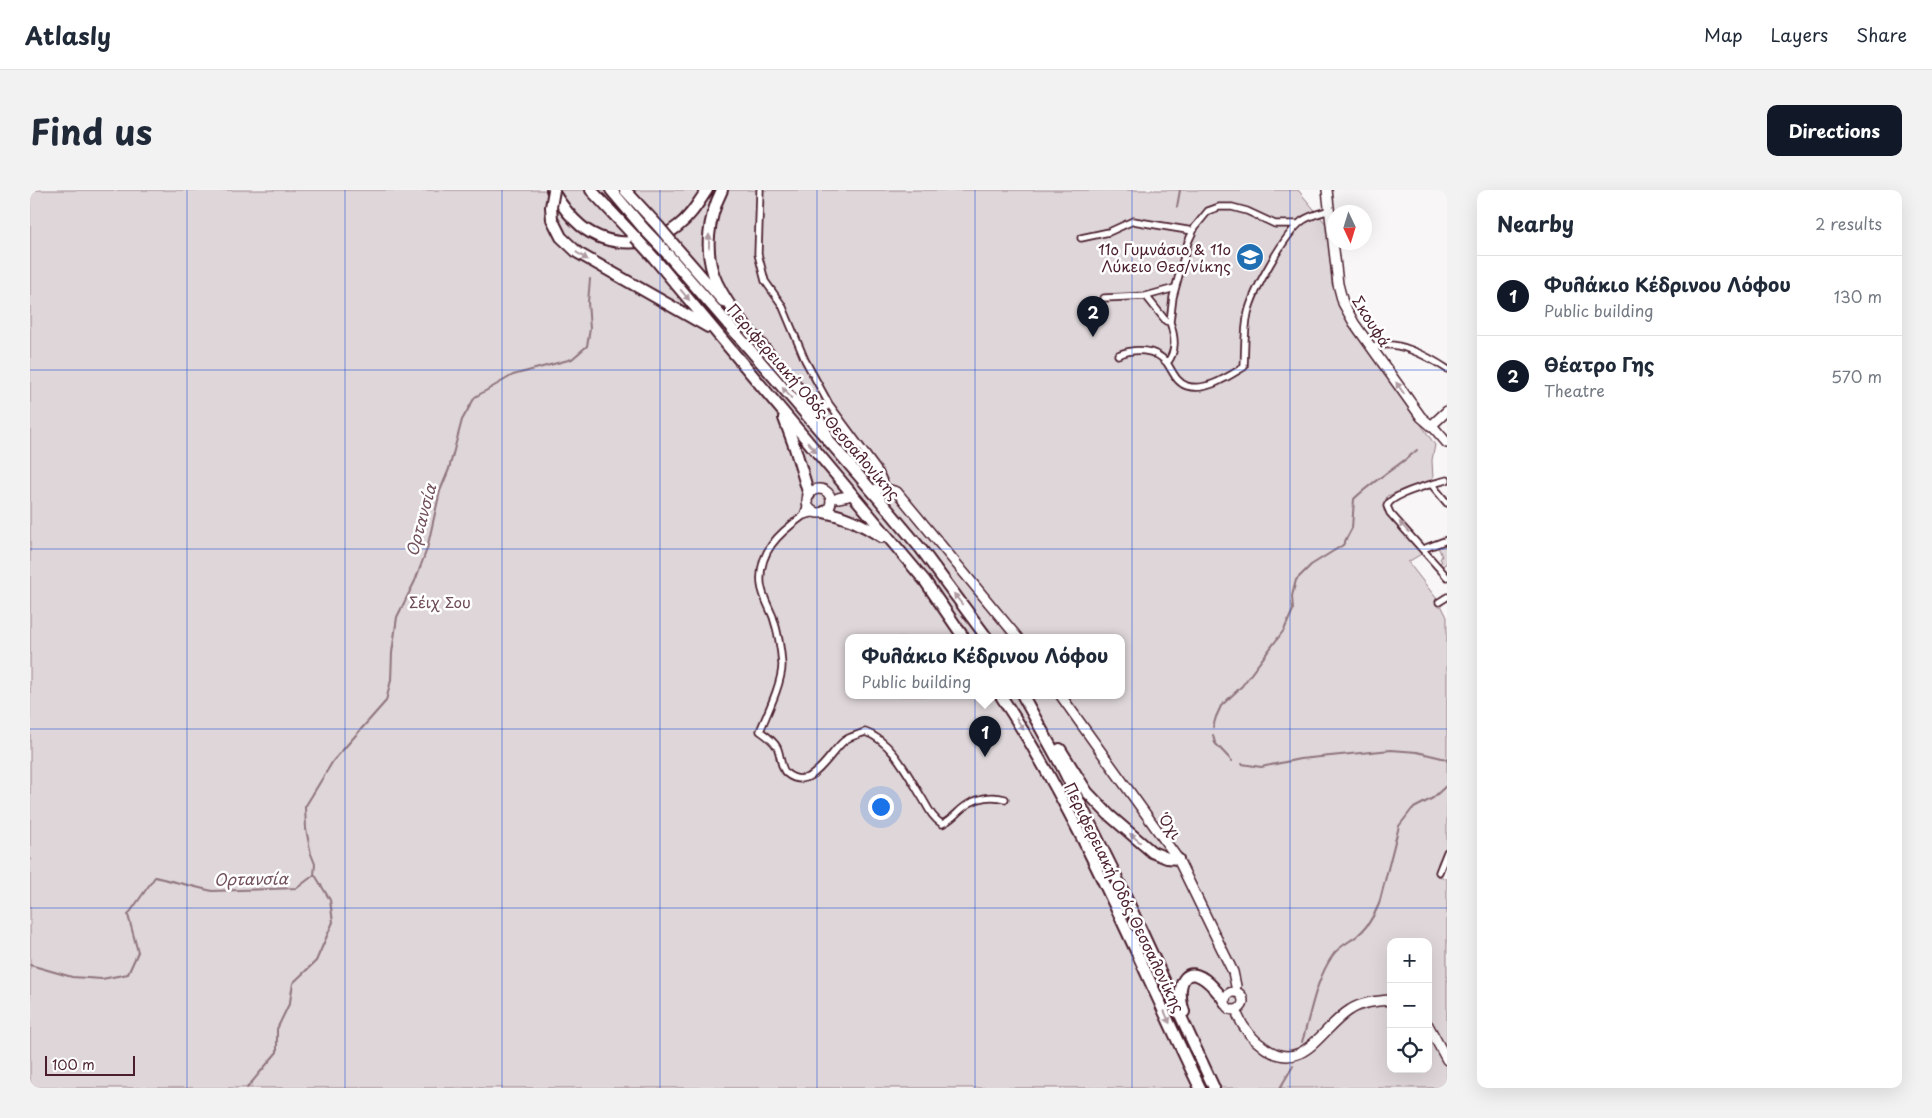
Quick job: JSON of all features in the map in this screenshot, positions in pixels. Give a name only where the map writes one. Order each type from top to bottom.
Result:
[{"type":"highway","points":[[553,190],[562,207],[583,228],[600,238],[631,242],[652,239],[675,229],[688,217],[707,190]]},
{"type":"highway","points":[[553,190],[550,208],[552,219],[561,237],[578,253],[716,332]]},
{"type":"highway","name":"Περιφερειακή Οδός Θεσσαλονίκης","points":[[591,190],[654,258],[925,581],[961,634]]},
{"type":"highway","name":"Περιφερειακή Οδός Θεσσαλονίκης","points":[[610,190],[664,250],[921,549],[984,634]]},
{"type":"highway","points":[[625,190],[720,298],[740,317]]},
{"type":"highway","points":[[722,190],[710,224],[710,255],[717,283],[740,317],[796,385],[818,416],[831,443]]},
{"type":"highway","points":[[781,410],[795,448],[808,500]]},
{"type":"highway","points":[[827,507],[863,524],[892,543]]},
{"type":"highway","name":"Περιφερειακή Οδός Θεσσαλονίκης","points":[[1003,699],[1033,746],[1068,808],[1104,880],[1200,1088]]},
{"type":"highway","name":"Περιφερειακή Οδός Θεσσαλονίκης","points":[[1025,699],[1061,765],[1115,874],[1214,1088]]},
{"type":"highway","points":[[1031,699],[1074,773],[1094,800],[1152,852],[1167,858],[1178,859]]},
{"type":"highway","points":[[1189,1035],[1180,997],[1180,987],[1185,978],[1195,975],[1204,978],[1224,1001]]},
{"type":"main road","name":"Σκουφά","points":[[1328,190],[1330,205]]},
{"type":"main road","name":"Σκουφά","points":[[1334,250],[1341,299],[1351,318],[1412,405],[1447,444]]},
{"type":"main road","points":[[1431,426],[1447,411]]},
{"type":"main road","points":[[876,489],[887,489],[897,492],[1015,634]]},
{"type":"main road","points":[[827,507],[828,494],[821,490],[817,490],[808,500],[827,507],[848,496]]},
{"type":"main road","name":"Όχι","points":[[1064,699],[1178,859],[1233,972],[1236,990]]},
{"type":"main road","points":[[1236,1011],[1243,1003],[1236,990],[1226,995],[1224,1001],[1226,1006],[1236,1011],[1242,1027],[1260,1045],[1273,1054],[1289,1056],[1300,1054],[1308,1049],[1333,1023],[1351,1009],[1364,1004],[1387,1001]]},
{"type":"main road","points":[[1430,1028],[1447,1060]]},
{"type":"street","points":[[760,190],[758,254],[765,281],[782,305],[805,360],[829,404],[880,473],[887,489]]},
{"type":"street","points":[[1167,363],[1171,358],[1174,343],[1170,322],[1175,288],[1193,231],[1208,211],[1222,206],[1240,209],[1278,224],[1298,224]]},
{"type":"street","points":[[1118,355],[1128,351],[1143,350],[1155,354],[1167,363],[1174,376],[1180,382],[1188,386],[1211,384],[1244,367],[1248,314],[1252,302],[1282,246],[1298,224],[1308,217],[1327,211]]},
{"type":"street","points":[[1081,238],[1109,232],[1133,221],[1193,231]]},
{"type":"street","points":[[1104,298],[1146,296],[1175,288]]},
{"type":"street","points":[[1146,296],[1166,321],[1170,322]]},
{"type":"street","points":[[1372,348],[1384,345],[1412,350],[1447,369]]},
{"type":"street","points":[[818,416],[829,404]]},
{"type":"street","points":[[1447,480],[1397,496],[1390,500],[1387,505],[1389,511],[1447,577]]},
{"type":"street","points":[[1432,485],[1447,503]]},
{"type":"street","points":[[803,516],[808,500]]},
{"type":"street","points":[[827,507],[803,516],[785,529],[772,542],[762,566],[761,585],[780,641],[782,668],[775,695],[760,731],[771,739],[777,748],[784,771],[792,777],[802,778],[812,775],[823,767],[844,742],[866,732],[876,735],[893,755],[934,819],[942,824],[949,821],[964,807],[974,801],[986,797],[1005,799]]},
{"type":"street","points":[[1423,549],[1447,540]]},
{"type":"street","points":[[1439,602],[1447,597]]},
{"type":"street","points":[[1439,872],[1447,852]]},
{"type":"green space","name":"Σέιχ Σου","points":[[30,190],[1298,190],[1327,225],[1327,250],[1329,250],[1332,284],[1341,306],[1435,445],[1432,460],[1433,480],[1387,496],[1384,511],[1423,553],[1408,562],[1440,603],[1447,617],[1447,845],[1438,863],[1437,875],[1447,879],[1447,1088],[30,1088]]},
{"type":"green space","points":[[1447,543],[1447,563],[1441,567],[1439,564],[1442,561],[1440,559],[1442,556],[1438,547]]},
{"type":"waterway","points":[[1177,207],[1180,190]]},
{"type":"waterway","name":"Ορτανσία","points":[[30,965],[72,977],[102,979],[128,974],[138,952],[128,915],[155,877],[212,891],[297,888],[314,875],[315,864],[306,829],[305,807],[333,761],[386,701],[391,680],[392,653],[397,617],[415,581],[427,549],[440,491],[449,469],[462,420],[475,397],[513,375],[572,359],[587,346],[590,329],[588,302],[590,279]]},
{"type":"waterway","points":[[1213,727],[1221,706],[1242,686],[1284,630],[1293,610],[1292,596],[1296,580],[1311,565],[1343,545],[1352,528],[1354,499],[1417,450]]},
{"type":"waterway","points":[[1213,735],[1215,743],[1232,761]]},
{"type":"waterway","points":[[1242,764],[1261,767],[1300,759],[1391,750],[1417,752],[1446,759],[1447,761]]},
{"type":"waterway","points":[[1302,1042],[1314,997],[1327,965],[1338,950],[1364,929],[1379,904],[1399,826],[1412,809],[1433,798],[1447,785]]},
{"type":"waterway","name":"Ορτανσία","points":[[247,1088],[277,1052],[277,1029],[290,1002],[293,983],[316,961],[333,922],[330,900],[315,875]]},
{"type":"waterway","points":[[1280,1088],[1293,1066]]},
{"type":"tunnel","points":[[848,496],[876,489]]},
{"type":"place","name":"11ο Γυμνάσιο & 11ο Λύκειο Θεσ/νίκης","points":[[1250,257]]},
{"type":"place","name":"Θέατρο Γης","points":[[1093,337]]},
{"type":"place","name":"Φυλάκιο Κέδρινου Λόφου","points":[[985,757]]}]
